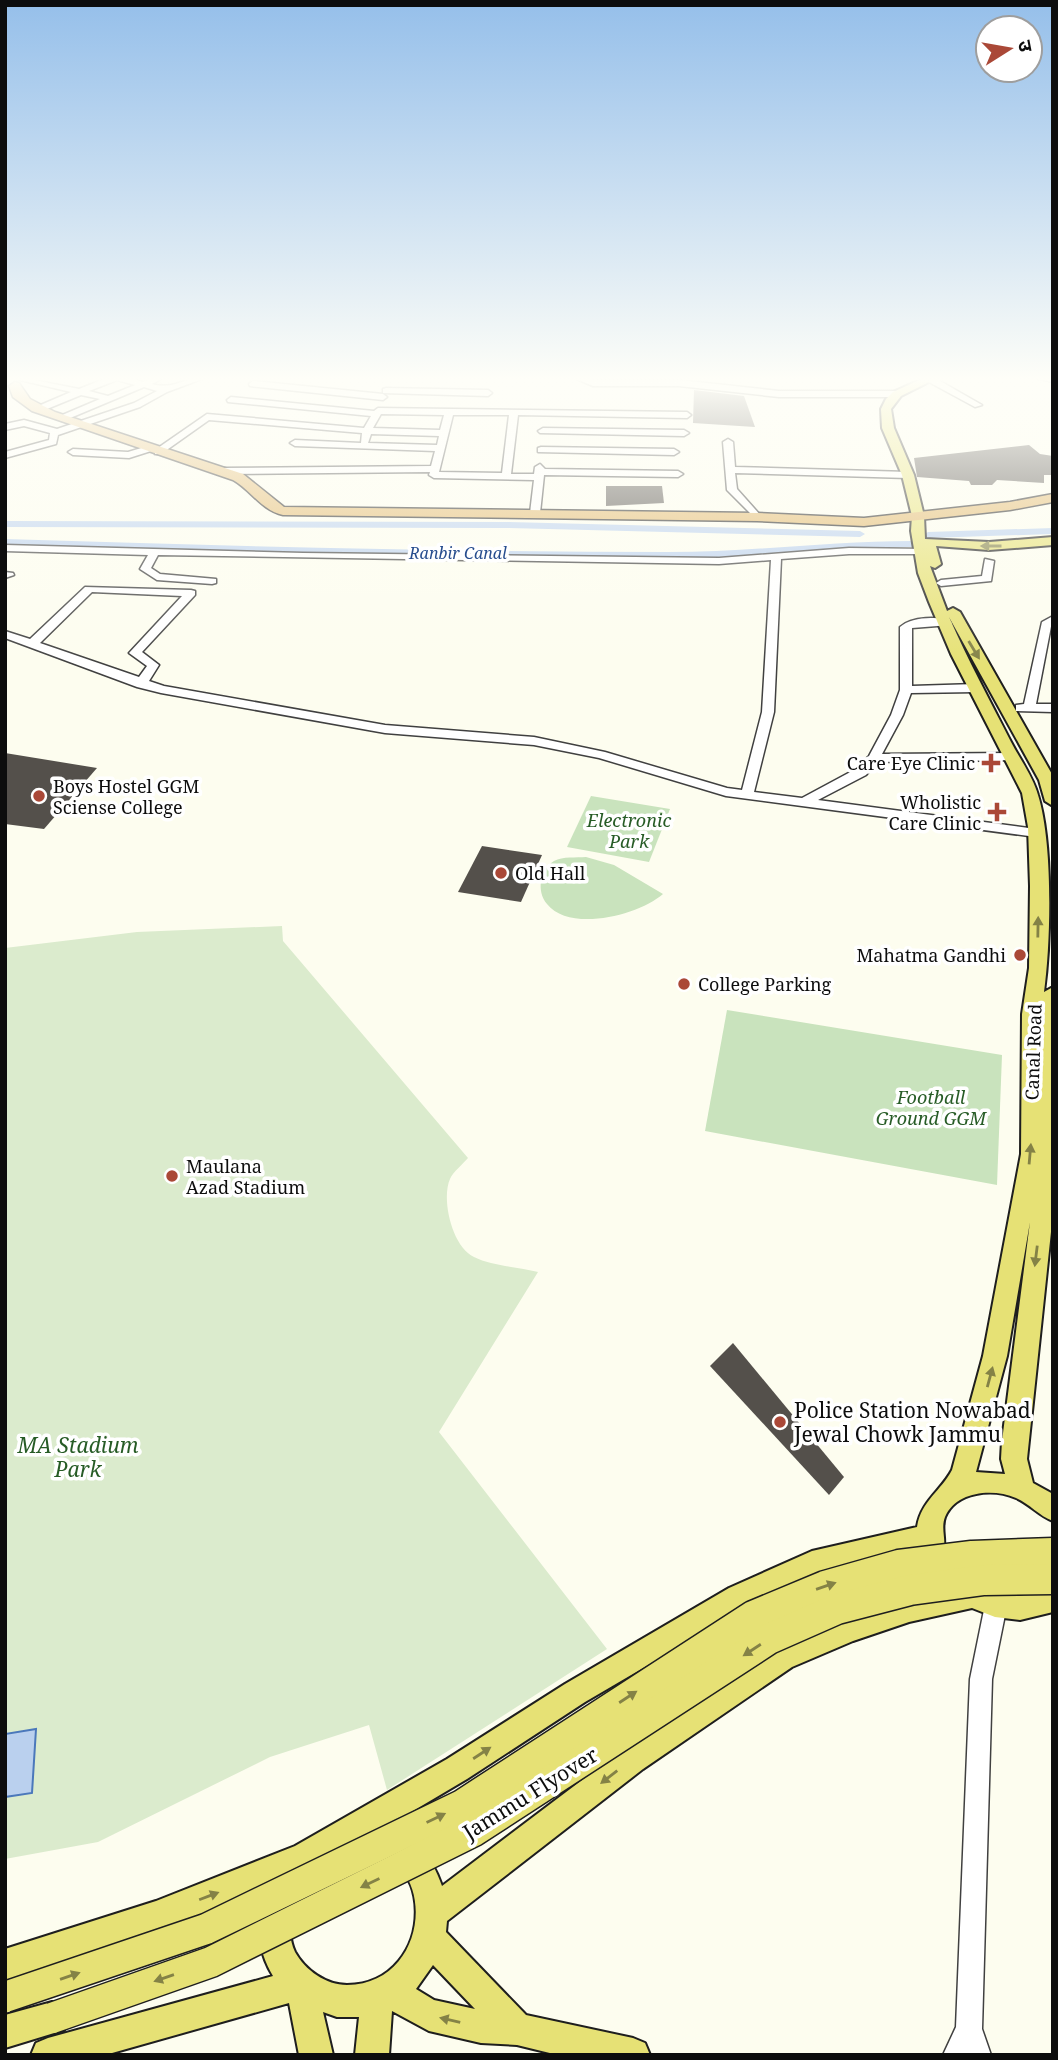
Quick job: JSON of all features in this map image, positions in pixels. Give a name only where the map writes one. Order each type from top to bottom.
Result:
[{"type":"highway","points":[[226,473],[255,487],[272,509],[284,511],[757,517],[893,526],[918,516],[1053,498]]},
{"type":"highway","points":[[918,516],[1053,507]]},
{"type":"main road","name":"Canal Road","points":[[908,475],[918,516],[925,573],[958,654],[1030,793],[1036,833],[1038,968],[1045,1039],[1047,1171],[1014,1441],[1014,1459],[1022,1488]]},
{"type":"main road","points":[[1053,541],[989,546],[929,542],[953,614],[1047,780],[1053,801]]},
{"type":"main road","name":"Canal Road","points":[[930,1536],[932,1517],[940,1501],[955,1489],[964,1471],[995,1356],[1028,1167],[1053,993]]},
{"type":"main road","points":[[955,1489],[975,1483],[998,1482],[1022,1488],[1053,1510]]},
{"type":"main road","points":[[5,1965],[50,1953],[159,1916],[306,1857],[457,1769],[575,1693],[739,1597],[812,1563],[930,1536],[943,1569],[985,1600]]},
{"type":"main road","name":"Jammu Flyover","points":[[5,1997],[206,1930],[462,1805],[752,1616],[825,1586],[899,1566],[972,1556],[1053,1553]]},
{"type":"main road","name":"Jammu Flyover","points":[[5,2032],[211,1962],[474,1830],[769,1639],[837,1609],[911,1590],[984,1580],[1051,1596]]},
{"type":"main road","points":[[306,1857],[284,1886],[274,1922],[281,1958],[301,1983],[325,1999],[351,2003],[383,1993],[410,1974],[432,1925],[633,1759],[782,1658],[848,1630],[909,1610],[985,1600],[1023,1608],[1051,1596]]},
{"type":"main road","points":[[339,1839],[366,1836],[393,1843],[414,1860],[429,1884],[432,1925],[517,2029]]},
{"type":"main road","points":[[48,2055],[238,2005],[301,1983]]},
{"type":"main road","points":[[301,1983],[316,2055]]},
{"type":"main road","points":[[383,1993],[429,2015],[481,2027],[517,2029],[634,2055]]},
{"type":"main road","points":[[372,2055],[383,1993]]},
{"type":"street","points":[[433,473],[436,476],[506,477],[678,474]]},
{"type":"street","points":[[729,473],[732,489],[757,517]]},
{"type":"street","points":[[841,473],[908,475]]},
{"type":"street","points":[[536,513],[539,475]]},
{"type":"street","points":[[5,548],[719,561],[849,551],[922,551]]},
{"type":"street","points":[[155,552],[145,569],[154,576],[212,581]]},
{"type":"street","points":[[747,795],[768,712],[776,558]]},
{"type":"street","points":[[941,583],[987,579],[989,561]]},
{"type":"street","points":[[32,644],[89,589],[190,593],[191,596],[135,653],[153,665],[141,684]]},
{"type":"street","points":[[1029,708],[1048,622],[1053,618]]},
{"type":"street","points":[[805,802],[861,772],[874,758],[897,715],[906,690],[906,627],[913,623],[946,623]]},
{"type":"street","points":[[8,635],[141,684],[385,729],[534,741],[583,751],[701,786],[747,795],[1036,833]]},
{"type":"street","points":[[906,690],[976,688]]},
{"type":"street","points":[[1008,708],[1053,708]]},
{"type":"street","points":[[874,758],[1013,757]]},
{"type":"street","points":[[956,2055],[973,2042],[985,1600]]},
{"type":"green space","name":"Electronic Park","points":[[591,796],[670,809],[649,862],[567,847]]},
{"type":"green space","points":[[586,857],[614,865],[663,894],[638,909],[605,918],[571,918],[558,913],[547,904],[541,893],[545,870],[558,859]]},
{"type":"green space","name":"MA Stadium Park","points":[[282,926],[283,941],[468,1158],[451,1176],[447,1198],[450,1222],[466,1252],[481,1260],[538,1272],[439,1432],[607,1649],[387,1790],[369,1725],[270,1757],[98,1842],[5,1859],[5,948],[137,932]]},
{"type":"green space","name":"Football Ground GGM","points":[[727,1010],[1002,1055],[997,1185],[705,1131]]},
{"type":"water","points":[[36,1729],[32,1793],[5,1797],[5,1734]]},
{"type":"building","points":[[916,473],[1053,473],[1044,475],[1044,483],[997,480],[992,485],[971,485],[969,481],[917,477]]},
{"type":"building","points":[[606,486],[662,486],[664,503],[606,506]]},
{"type":"building","name":"Boys Hostel GGM Sciense College","points":[[5,753],[97,768],[44,829],[5,824]]},
{"type":"building","name":"Old Hall","points":[[482,846],[542,855],[521,902],[458,892]]},
{"type":"building","name":"Police Station Nowabad Jewal Chowk Jammu","points":[[733,1343],[844,1477],[829,1495],[710,1366]]},
{"type":"waterway","name":"Ranbir Canal","points":[[5,524],[509,525],[860,534]]},
{"type":"waterway","name":"Ranbir Canal","points":[[928,535],[1053,531]]},
{"type":"waterway","name":"Ranbir Canal","points":[[5,542],[330,552],[670,555],[751,553],[855,544],[912,544]]},
{"type":"place","name":"Care Eye Clinic","points":[[991,763]]},
{"type":"place","name":"Boys Hostel GGM Sciense College","points":[[39,796]]},
{"type":"place","name":"Wholistic Care Clinic","points":[[997,812]]},
{"type":"place","name":"Old Hall","points":[[501,873]]},
{"type":"place","name":"Mahatma Gandhi","points":[[1020,955]]},
{"type":"place","name":"College Parking","points":[[684,984]]},
{"type":"place","name":"Maulana Azad Stadium","points":[[172,1176]]},
{"type":"place","name":"Police Station Nowabad Jewal Chowk Jammu","points":[[780,1422]]}]
